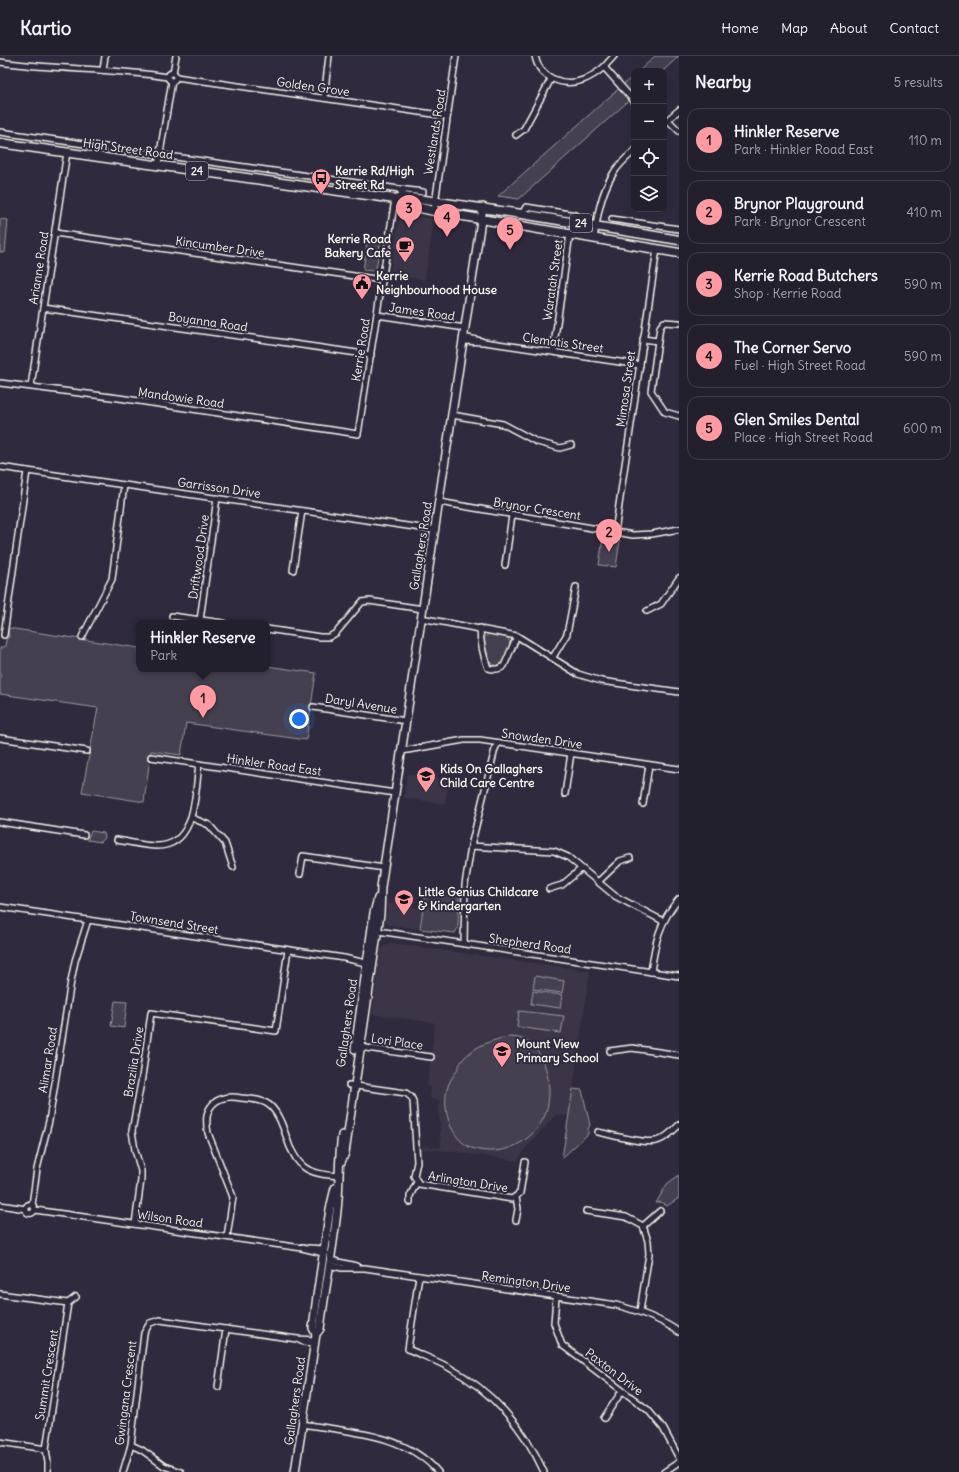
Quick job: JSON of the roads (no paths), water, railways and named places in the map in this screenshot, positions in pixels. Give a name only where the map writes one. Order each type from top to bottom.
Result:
[{"type":"main road","name":"High Street Road","points":[[0,143],[395,199],[404,197],[434,200],[596,225],[679,240]]},
{"type":"main road","name":"High Street Road","points":[[395,199],[398,203],[434,211],[657,249],[677,255]]},
{"type":"main road","points":[[617,243],[618,229]]},
{"type":"street","points":[[103,70],[105,56]]},
{"type":"street","points":[[158,165],[176,56]]},
{"type":"street","points":[[324,98],[329,56]]},
{"type":"street","name":"Westlands Road","points":[[434,211],[434,200],[456,56]]},
{"type":"street","points":[[536,56],[540,67],[551,79],[559,82],[576,82],[584,80],[604,67],[614,56]]},
{"type":"street","name":"Golden Grove","points":[[0,62],[30,66],[103,70],[172,77],[447,116]]},
{"type":"street","points":[[604,67],[631,98]]},
{"type":"street","points":[[516,135],[524,129],[551,79]]},
{"type":"street","points":[[667,121],[679,110]]},
{"type":"street","points":[[667,123],[679,131]]},
{"type":"street","points":[[0,132],[423,192]]},
{"type":"street","name":"Arianne Road","points":[[31,386],[68,152]]},
{"type":"street","points":[[594,239],[598,212],[610,178],[620,164],[631,154]]},
{"type":"street","points":[[399,189],[404,197]]},
{"type":"street","name":"Kerrie Road","points":[[358,434],[395,199]]},
{"type":"street","name":"Gallaghers Road","points":[[295,1472],[315,1339],[320,1329],[328,1273],[326,1251],[341,1162],[345,1153],[352,1085],[378,904],[396,793],[483,208]]},
{"type":"street","points":[[612,219],[679,229]]},
{"type":"street","points":[[618,229],[622,221]]},
{"type":"street","name":"Kincumber Drive","points":[[55,233],[382,280]]},
{"type":"street","name":"Waratah Street","points":[[553,352],[570,234]]},
{"type":"street","name":"Mimosa Street","points":[[615,532],[657,249]]},
{"type":"street","name":"Boyanna Road","points":[[43,308],[371,355]]},
{"type":"street","name":"James Road","points":[[377,315],[465,328]]},
{"type":"street","points":[[679,323],[664,322],[661,324],[651,391],[664,412],[679,416]]},
{"type":"street","name":"Clematis Street","points":[[463,339],[640,364]]},
{"type":"street","points":[[643,340],[658,341]]},
{"type":"street","name":"Mandowie Road","points":[[0,383],[31,386],[358,434]]},
{"type":"street","points":[[452,415],[504,424],[537,442],[560,448],[571,445]]},
{"type":"street","name":"Garrisson Drive","points":[[0,467],[435,530]]},
{"type":"street","points":[[4,635],[27,471]]},
{"type":"street","points":[[82,637],[112,579],[124,485]]},
{"type":"street","name":"Driftwood Drive","points":[[200,620],[218,498]]},
{"type":"street","name":"Brynor Crescent","points":[[439,502],[633,535],[652,534],[679,529]]},
{"type":"street","points":[[293,570],[302,511]]},
{"type":"street","points":[[505,564],[512,515]]},
{"type":"street","points":[[647,611],[661,604],[679,578]]},
{"type":"street","points":[[553,657],[567,634],[576,587]]},
{"type":"street","points":[[270,629],[329,637],[336,633],[362,602],[370,601],[423,609]]},
{"type":"street","points":[[172,616],[200,620]]},
{"type":"street","points":[[421,618],[517,636],[553,657],[578,674],[601,681],[679,692]]},
{"type":"street","points":[[480,628],[480,641],[486,664],[488,668],[494,670],[500,669],[504,666],[517,636]]},
{"type":"street","name":"Daryl Avenue","points":[[314,707],[406,721]]},
{"type":"street","points":[[0,738],[86,751]]},
{"type":"street","name":"Snowden Drive","points":[[402,751],[464,740],[480,740],[679,769]]},
{"type":"street","points":[[464,944],[465,885],[471,846],[495,749],[498,743]]},
{"type":"street","points":[[565,794],[571,753]]},
{"type":"street","name":"Hinkler Road East","points":[[151,757],[396,793]]},
{"type":"street","points":[[117,840],[158,846],[172,844],[184,834],[192,818],[200,764]]},
{"type":"street","points":[[643,804],[649,765]]},
{"type":"street","points":[[192,818],[209,825],[225,843],[233,867]]},
{"type":"street","points":[[0,822],[84,834]]},
{"type":"street","points":[[471,846],[554,852],[568,858],[615,896],[663,921]]},
{"type":"street","points":[[300,874],[303,856],[384,868]]},
{"type":"street","points":[[598,882],[620,861],[630,858]]},
{"type":"street","points":[[549,889],[562,885],[581,869]]},
{"type":"street","points":[[651,972],[656,942],[663,921],[669,910],[679,899]]},
{"type":"street","name":"Townsend Street","points":[[0,907],[367,961]]},
{"type":"street","name":"Alimar Road","points":[[33,1208],[37,1169],[49,1121],[71,981],[75,961],[88,920]]},
{"type":"street","name":"Gallaghers Road","points":[[358,1046],[367,961],[375,931]]},
{"type":"street","name":"Shepherd Road","points":[[375,931],[679,976]]},
{"type":"street","name":"Brazilia Drive","points":[[135,1224],[141,1180],[132,1131],[142,1077],[151,1013],[276,1031],[288,950]]},
{"type":"street","name":"Lori Place","points":[[358,1046],[431,1057]]},
{"type":"street","points":[[610,1051],[632,1048],[679,1055]]},
{"type":"street","name":"Arlington Drive","points":[[352,1085],[406,1093],[411,1097],[413,1101],[416,1157],[414,1176],[419,1184],[512,1199],[520,1193],[525,1162]]},
{"type":"street","points":[[227,1237],[233,1197],[208,1133],[206,1122],[208,1111],[213,1104],[221,1099],[229,1096],[259,1100],[267,1103],[275,1110],[297,1161],[304,1168],[338,1184]]},
{"type":"street","points":[[598,1132],[648,1141],[657,1141],[665,1137],[679,1125]]},
{"type":"street","name":"Arlington Drive","points":[[410,1202],[410,1196],[417,1182]]},
{"type":"street","name":"Arlington Drive","points":[[516,1197],[518,1209],[516,1220]]},
{"type":"street","points":[[0,1205],[26,1209],[29,1205],[33,1208]]},
{"type":"street","name":"Wilson Road","points":[[33,1208],[326,1251]]},
{"type":"street","points":[[586,1211],[626,1217],[643,1226],[648,1241],[649,1254],[640,1311]]},
{"type":"street","points":[[643,1226],[660,1211]]},
{"type":"street","name":"Gallaghers Road","points":[[315,1339],[313,1328],[327,1262]]},
{"type":"street","name":"Remington Drive","points":[[327,1262],[616,1305],[640,1311],[666,1323],[679,1332]]},
{"type":"street","name":"Remington Drive","points":[[327,1262],[342,1268],[365,1268]]},
{"type":"street","points":[[328,1273],[332,1269],[342,1268]]},
{"type":"street","points":[[419,1276],[408,1349],[430,1358],[457,1372],[494,1400],[524,1435],[544,1472]]},
{"type":"street","points":[[0,1294],[68,1304],[76,1297]]},
{"type":"street","name":"Paxton Drive","points":[[556,1297],[554,1323],[562,1345],[648,1410],[663,1428],[679,1458]]},
{"type":"street","name":"Summit Crescent","points":[[48,1472],[46,1449],[68,1304]]},
{"type":"street","name":"Gwingana Crescent","points":[[123,1472],[131,1445],[144,1334],[150,1323],[160,1320],[296,1339],[304,1342],[315,1339]]},
{"type":"street","points":[[218,1387],[226,1329]]},
{"type":"street","points":[[604,1418],[622,1391]]},
{"type":"street","points":[[302,1424],[373,1435],[390,1440],[418,1454],[431,1463],[438,1472]]},
{"type":"street","points":[[0,1442],[46,1449]]},
{"type":"street","points":[[131,1445],[142,1450],[164,1466],[181,1472]]},
{"type":"street","points":[[664,1472],[679,1462]]},
{"type":"place","name":"Kerrie Rd/High Street Rd","points":[[321,195]]},
{"type":"place","name":"Kerrie Road Butchers","points":[[409,228]]},
{"type":"place","name":"The Corner Servo","points":[[447,237]]},
{"type":"place","name":"Glen Smiles Dental","points":[[510,250]]},
{"type":"place","name":"Kerrie Road Bakery Cafe","points":[[405,263]]},
{"type":"place","name":"Kerrie Neighbourhood House","points":[[362,300]]},
{"type":"place","name":"Brynor Playground","points":[[609,552]]},
{"type":"place","name":"Hinkler Reserve","points":[[203,718]]},
{"type":"place","name":"Kids On Gallaghers Child Care Centre","points":[[426,793]]},
{"type":"place","name":"Little Genius Childcare & Kindergarten","points":[[404,916]]},
{"type":"place","name":"Mount View Primary School","points":[[502,1068]]}]
